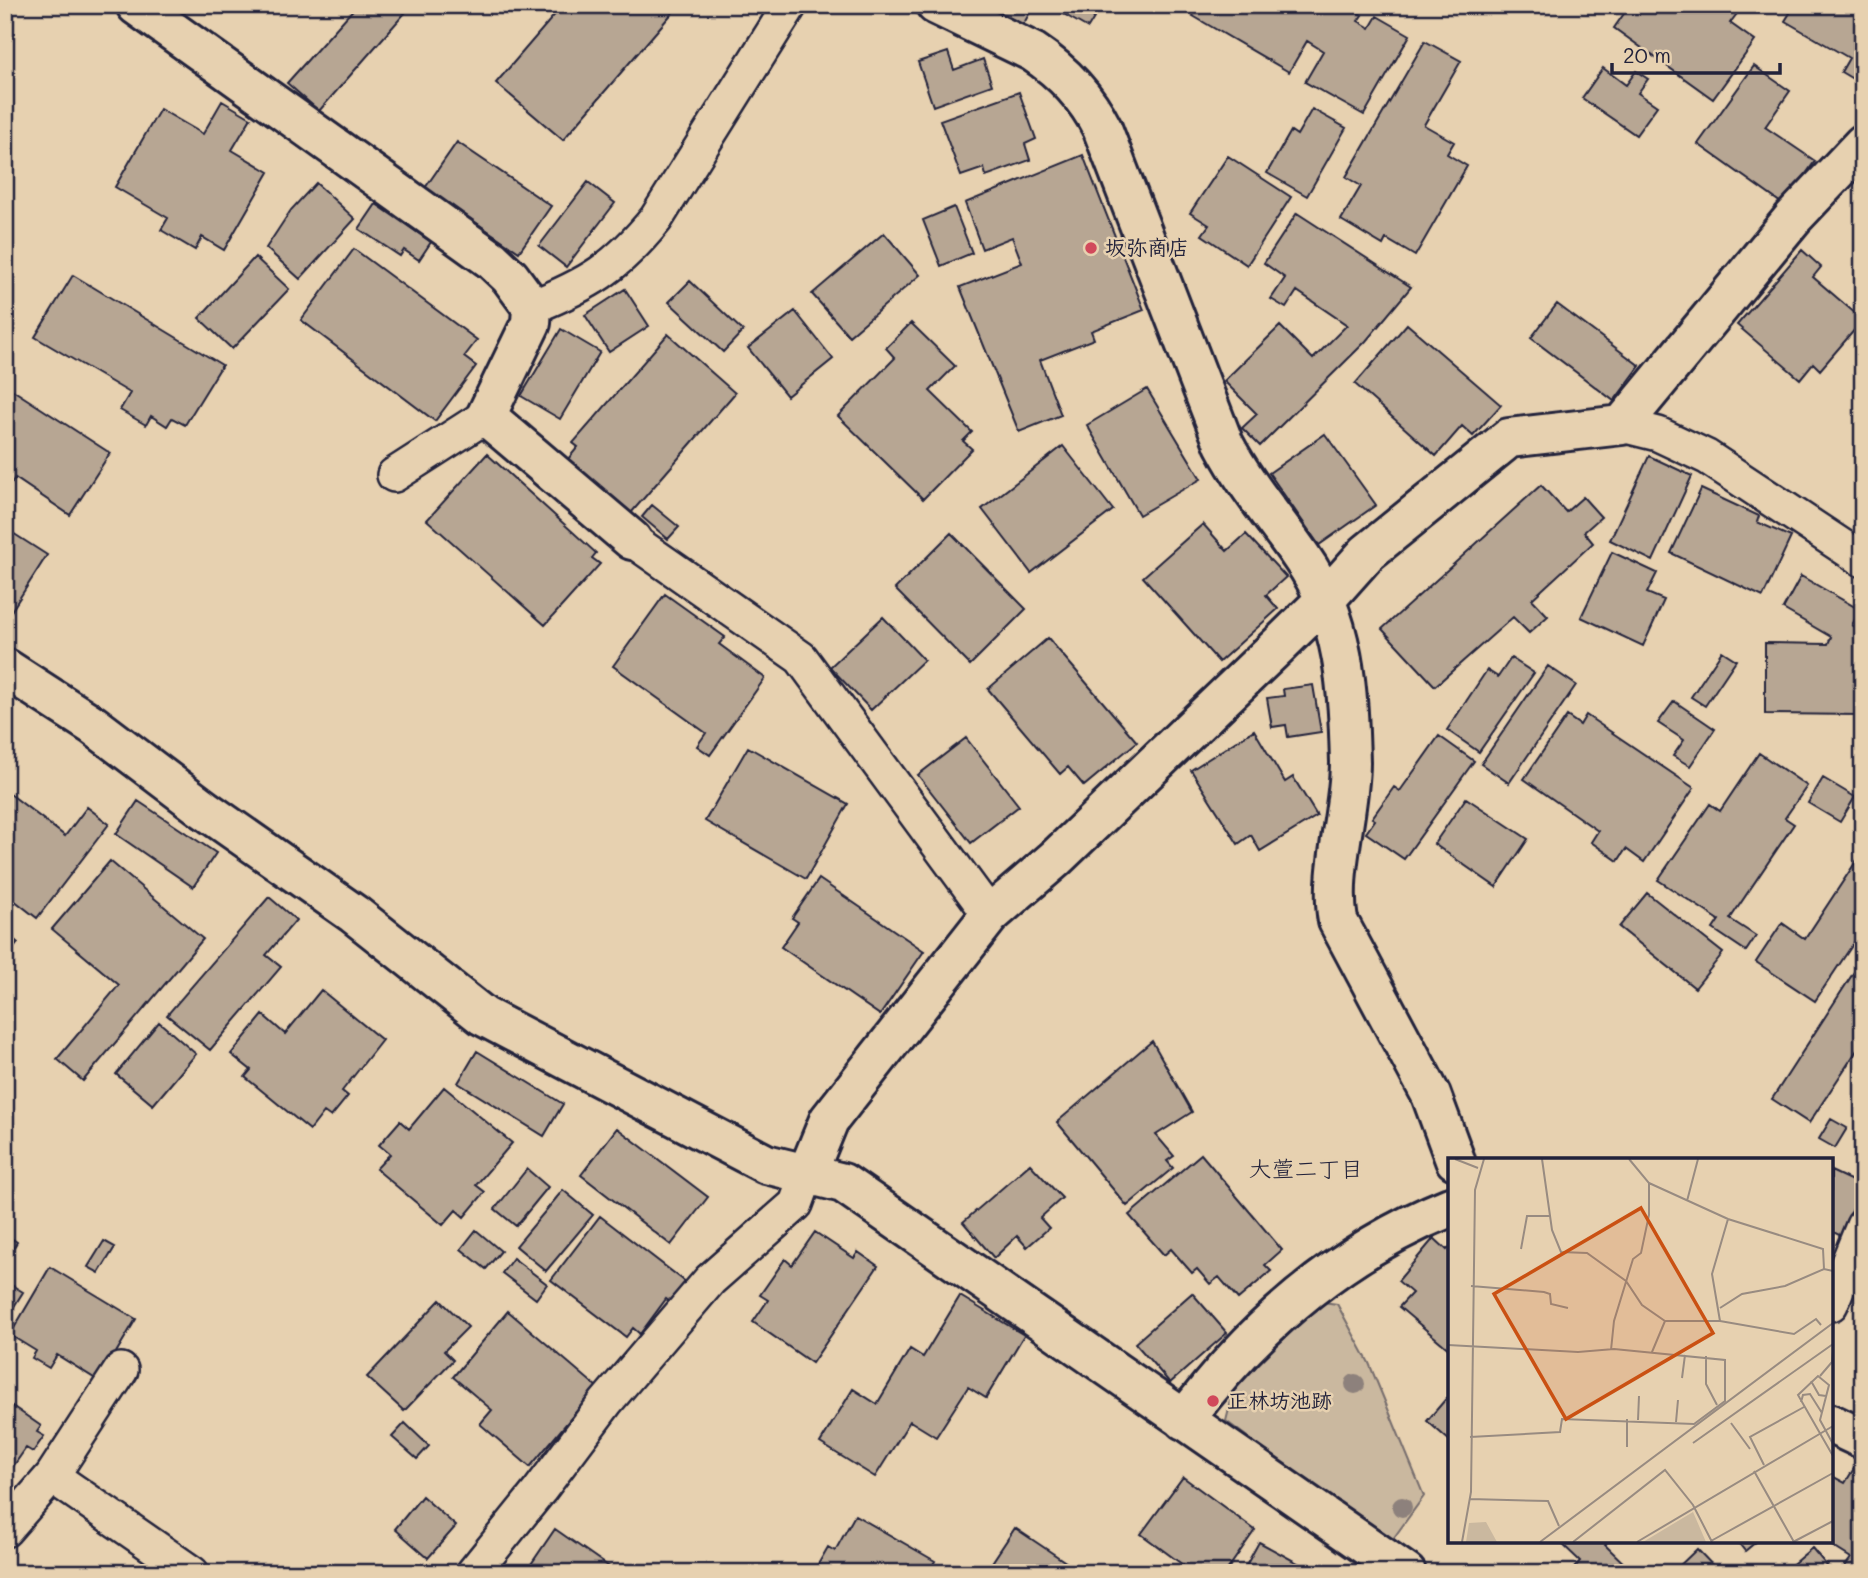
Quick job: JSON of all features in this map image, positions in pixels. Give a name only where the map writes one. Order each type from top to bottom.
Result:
[{"type":"street","points":[[136,5],[492,260],[516,284],[532,307],[531,323],[486,416],[632,540]]},
{"type":"street","points":[[936,5],[1033,52],[1048,62],[1074,86],[1094,113],[1224,444],[1239,474],[1303,559],[1326,599],[1343,656],[1349,724],[1350,785],[1334,901],[1338,920],[1431,1095],[1454,1158]]},
{"type":"street","points":[[807,1174],[829,1120],[990,915],[1055,859],[1326,599],[1367,553],[1509,438],[1622,425],[1793,218],[1863,144]]},
{"type":"street","points":[[5,668],[93,725],[204,809],[354,914],[483,1016],[766,1164],[843,1183],[1406,1573]]},
{"type":"street","points":[[1184,1420],[1242,1349],[1310,1287],[1347,1260],[1387,1237],[1448,1208]]},
{"type":"street","points":[[1833,1425],[1863,1439]]},
{"type":"lane","points":[[532,307],[586,284],[640,238],[656,219],[790,5]]},
{"type":"lane","points":[[394,475],[486,416]]},
{"type":"lane","points":[[1622,425],[1658,433],[1707,457],[1863,560]]},
{"type":"lane","points":[[632,540],[801,658],[990,915]]},
{"type":"lane","points":[[473,1573],[606,1402],[710,1280],[796,1204],[807,1174]]},
{"type":"lane","points":[[1833,1299],[1863,1226]]},
{"type":"lane","points":[[5,1530],[52,1476],[121,1370]]},
{"type":"lane","points":[[52,1476],[192,1573]]},
{"type":"shaded area","points":[[1323,1302],[1337,1304],[1369,1363],[1424,1496],[1390,1543],[1226,1421],[1235,1385]]},
{"type":"building","points":[[357,5],[412,5],[319,111],[287,83]]},
{"type":"building","points":[[563,5],[667,5],[674,11],[563,140],[496,83]]},
{"type":"building","points":[[987,5],[1034,5],[1023,25]]},
{"type":"building","points":[[1064,5],[1102,5],[1088,28],[1060,12]]},
{"type":"building","points":[[1199,5],[1344,5],[1362,15],[1358,21],[1370,28],[1377,16],[1410,35],[1364,115],[1305,82],[1323,51],[1307,41],[1289,72],[1193,16]]},
{"type":"building","points":[[1630,5],[1731,5],[1739,11],[1730,23],[1755,41],[1713,99],[1614,28]]},
{"type":"building","points":[[1795,5],[1806,9],[1808,5],[1863,5],[1863,85],[1841,72],[1849,58],[1785,21]]},
{"type":"building","points":[[1425,41],[1461,61],[1424,125],[1454,142],[1447,154],[1467,166],[1415,256],[1386,239],[1383,245],[1341,220],[1361,186],[1346,177]]},
{"type":"building","points":[[948,52],[954,70],[983,59],[992,85],[933,106],[918,62]]},
{"type":"building","points":[[1754,66],[1790,91],[1765,127],[1815,161],[1784,205],[1698,144]]},
{"type":"building","points":[[1603,68],[1626,85],[1636,71],[1648,79],[1638,93],[1657,106],[1636,135],[1582,98]]},
{"type":"building","points":[[1019,92],[1036,139],[1025,144],[1030,160],[986,176],[984,168],[961,176],[940,120]]},
{"type":"building","points":[[222,101],[251,118],[232,150],[269,172],[224,250],[202,237],[195,250],[161,230],[168,218],[115,187],[160,109],[203,134]]},
{"type":"building","points":[[1312,109],[1346,128],[1307,196],[1267,173],[1291,131],[1297,135]]},
{"type":"building","points":[[457,142],[551,206],[519,252],[425,188]]},
{"type":"building","points":[[1083,155],[1144,310],[1091,331],[1094,339],[1040,360],[1061,415],[1019,432],[960,287],[1022,263],[1012,237],[982,249],[965,203]]},
{"type":"building","points":[[1228,156],[1291,197],[1247,265],[1202,235],[1209,225],[1190,213]]},
{"type":"building","points":[[588,182],[615,203],[566,267],[539,246]]},
{"type":"building","points":[[316,183],[355,219],[300,279],[266,248],[291,210]]},
{"type":"building","points":[[376,204],[431,242],[419,260],[404,250],[400,256],[359,229]]},
{"type":"building","points":[[954,207],[972,253],[941,266],[923,220]]},
{"type":"building","points":[[1297,213],[1411,287],[1366,341],[1260,446],[1242,428],[1257,414],[1224,381],[1280,326],[1313,359],[1347,325],[1297,291],[1286,308],[1271,299],[1285,278],[1264,263]]},
{"type":"building","points":[[884,233],[920,275],[849,336],[812,294]]},
{"type":"building","points":[[354,249],[477,340],[464,357],[476,366],[435,421],[301,320]]},
{"type":"building","points":[[1802,250],[1821,267],[1813,277],[1863,320],[1820,370],[1813,363],[1800,379],[1737,325]]},
{"type":"building","points":[[255,257],[289,289],[232,349],[199,318]]},
{"type":"building","points":[[73,275],[222,365],[185,425],[172,418],[167,426],[151,416],[146,425],[120,410],[130,393],[35,337]]},
{"type":"building","points":[[690,281],[743,331],[723,352],[669,302]]},
{"type":"building","points":[[625,289],[649,326],[609,352],[585,315]]},
{"type":"building","points":[[1557,304],[1640,366],[1614,401],[1531,338]]},
{"type":"building","points":[[795,311],[833,359],[787,396],[748,348]]},
{"type":"building","points":[[911,323],[955,366],[930,391],[972,432],[963,441],[972,449],[923,499],[838,416],[895,358],[886,348]]},
{"type":"building","points":[[1407,324],[1501,405],[1473,436],[1462,426],[1436,456],[1355,384]]},
{"type":"building","points":[[561,329],[600,352],[560,419],[521,396]]},
{"type":"building","points":[[668,334],[735,393],[631,513],[568,459],[578,447],[573,443]]},
{"type":"building","points":[[5,385],[110,453],[70,515],[15,478],[5,493]]},
{"type":"building","points":[[1147,389],[1201,479],[1139,515],[1087,425]]},
{"type":"building","points":[[1325,434],[1376,505],[1319,545],[1269,473]]},
{"type":"building","points":[[1063,446],[1113,510],[1031,573],[982,509]]},
{"type":"building","points":[[487,454],[596,553],[592,558],[600,564],[545,625],[427,520]]},
{"type":"building","points":[[1649,456],[1692,476],[1653,561],[1610,540]]},
{"type":"building","points":[[1541,485],[1566,512],[1583,497],[1601,517],[1584,532],[1593,543],[1532,599],[1548,616],[1529,633],[1513,617],[1435,686],[1382,629]]},
{"type":"building","points":[[1701,489],[1759,516],[1757,522],[1791,537],[1763,597],[1671,553]]},
{"type":"building","points":[[652,505],[679,527],[668,539],[642,517]]},
{"type":"building","points":[[1203,524],[1227,551],[1246,534],[1286,577],[1266,595],[1278,609],[1219,662],[1143,577]]},
{"type":"building","points":[[5,528],[47,555],[10,613],[5,611]]},
{"type":"building","points":[[951,533],[1026,609],[970,665],[895,589]]},
{"type":"building","points":[[1612,552],[1657,573],[1647,593],[1664,600],[1643,646],[1581,617]]},
{"type":"building","points":[[1801,576],[1860,610],[1852,625],[1863,631],[1861,715],[1765,714],[1765,643],[1828,644],[1831,637],[1783,609]]},
{"type":"building","points":[[665,594],[725,637],[719,644],[765,678],[710,755],[697,746],[706,733],[613,666]]},
{"type":"building","points":[[883,617],[924,660],[871,710],[830,667]]},
{"type":"building","points":[[1048,638],[1137,742],[1084,786],[1068,767],[1060,774],[988,689]]},
{"type":"building","points":[[1722,651],[1736,660],[1705,706],[1691,697]]},
{"type":"building","points":[[1511,658],[1534,673],[1479,752],[1447,730],[1487,670],[1498,677]]},
{"type":"building","points":[[1548,666],[1576,685],[1509,783],[1481,764]]},
{"type":"building","points":[[1313,685],[1321,732],[1288,737],[1286,725],[1272,727],[1267,698],[1284,696],[1283,689]]},
{"type":"building","points":[[1674,701],[1715,729],[1690,766],[1673,756],[1684,740],[1658,723]]},
{"type":"building","points":[[1586,715],[1694,788],[1644,862],[1626,849],[1618,861],[1591,842],[1598,831],[1524,779],[1567,716],[1580,725]]},
{"type":"building","points":[[1254,730],[1285,782],[1293,777],[1317,816],[1260,851],[1251,835],[1238,844],[1191,770]]},
{"type":"building","points":[[1439,736],[1474,761],[1404,859],[1366,833],[1375,820],[1372,818],[1394,787],[1400,791]]},
{"type":"building","points":[[966,738],[1019,806],[971,843],[918,775]]},
{"type":"building","points":[[748,747],[848,804],[806,879],[705,821]]},
{"type":"building","points":[[1759,753],[1807,786],[1785,818],[1794,824],[1730,919],[1756,936],[1746,951],[1713,929],[1719,920],[1658,880],[1710,804],[1720,811]]},
{"type":"building","points":[[1823,778],[1855,797],[1840,822],[1808,803]]},
{"type":"building","points":[[5,790],[65,836],[87,807],[109,824],[37,918],[5,893]]},
{"type":"building","points":[[1466,798],[1528,839],[1496,887],[1434,844]]},
{"type":"building","points":[[138,801],[216,853],[193,887],[116,834]]},
{"type":"building","points":[[1859,857],[1863,860],[1863,929],[1815,1001],[1756,962],[1782,923],[1805,939]]},
{"type":"building","points":[[110,861],[203,939],[83,1081],[57,1059],[119,985],[52,929]]},
{"type":"building","points":[[819,879],[924,951],[880,1015],[781,947],[798,922],[792,918]]},
{"type":"building","points":[[1647,893],[1723,953],[1695,988],[1619,927]]},
{"type":"building","points":[[269,897],[296,920],[266,955],[281,967],[210,1050],[167,1015]]},
{"type":"building","points":[[5,932],[18,943],[5,959]]},
{"type":"building","points":[[1854,972],[1863,978],[1863,1041],[1809,1123],[1772,1099]]},
{"type":"building","points":[[321,990],[382,1040],[342,1091],[348,1096],[331,1117],[324,1112],[310,1130],[245,1077],[251,1070],[231,1054],[263,1015],[285,1034]]},
{"type":"building","points":[[159,1022],[196,1054],[153,1105],[116,1074]]},
{"type":"building","points":[[1152,1041],[1192,1112],[1156,1135],[1174,1156],[1167,1161],[1173,1168],[1127,1206],[1057,1122]]},
{"type":"building","points":[[477,1051],[563,1104],[544,1136],[458,1083]]},
{"type":"building","points":[[444,1087],[512,1143],[476,1185],[485,1192],[464,1217],[456,1210],[443,1225],[376,1169],[390,1154],[379,1145],[400,1121],[409,1129]]},
{"type":"building","points":[[1831,1119],[1847,1128],[1835,1148],[1819,1139]]},
{"type":"building","points":[[617,1128],[708,1197],[671,1245],[581,1175]]},
{"type":"building","points":[[1201,1154],[1282,1250],[1265,1265],[1271,1271],[1238,1299],[1219,1277],[1210,1284],[1197,1269],[1192,1273],[1171,1249],[1164,1255],[1129,1215]]},
{"type":"building","points":[[1030,1164],[1062,1198],[1040,1218],[1049,1228],[1027,1247],[1017,1236],[994,1258],[963,1222]]},
{"type":"building","points":[[527,1169],[548,1187],[516,1226],[495,1209]]},
{"type":"building","points":[[1833,1172],[1863,1186],[1841,1236],[1833,1232]]},
{"type":"building","points":[[563,1190],[593,1215],[546,1271],[516,1246]]},
{"type":"building","points":[[600,1216],[687,1283],[671,1303],[666,1299],[640,1334],[633,1328],[626,1337],[551,1280]]},
{"type":"building","points":[[476,1230],[501,1251],[486,1269],[461,1249]]},
{"type":"building","points":[[815,1232],[854,1258],[858,1252],[878,1266],[812,1363],[753,1322],[768,1300],[760,1295],[785,1259],[792,1265]]},
{"type":"building","points":[[5,1234],[17,1242],[5,1262]]},
{"type":"building","points":[[1434,1238],[1448,1249],[1448,1348],[1399,1307],[1412,1293],[1398,1281]]},
{"type":"building","points":[[104,1241],[115,1247],[99,1273],[88,1267]]},
{"type":"building","points":[[513,1258],[547,1284],[536,1299],[502,1273]]},
{"type":"building","points":[[50,1267],[136,1319],[99,1381],[57,1355],[49,1368],[32,1358],[36,1351],[10,1335]]},
{"type":"building","points":[[5,1281],[23,1292],[5,1321]]},
{"type":"building","points":[[1192,1293],[1227,1333],[1170,1383],[1135,1343]]},
{"type":"building","points":[[960,1296],[1024,1335],[986,1398],[968,1387],[936,1437],[910,1421],[875,1477],[820,1443],[853,1389],[877,1404],[910,1349],[923,1357]]},
{"type":"building","points":[[440,1300],[468,1327],[444,1351],[453,1360],[404,1411],[367,1377]]},
{"type":"building","points":[[508,1311],[597,1387],[530,1467],[480,1424],[492,1410],[453,1377]]},
{"type":"building","points":[[1448,1396],[1448,1439],[1427,1421]]},
{"type":"building","points":[[5,1401],[41,1426],[37,1432],[44,1436],[33,1452],[26,1448],[5,1478]]},
{"type":"building","points":[[405,1423],[429,1446],[417,1459],[392,1437]]},
{"type":"building","points":[[1855,1467],[1863,1472],[1863,1573],[1849,1573],[1843,1569],[1851,1558],[1827,1543],[1833,1543],[1833,1479],[1845,1483]]},
{"type":"building","points":[[1183,1477],[1255,1530],[1225,1573],[1177,1573],[1183,1565],[1141,1534]]},
{"type":"building","points":[[422,1496],[456,1526],[428,1558],[395,1529]]},
{"type":"building","points":[[855,1515],[935,1561],[928,1573],[813,1573],[828,1547],[835,1551]]},
{"type":"building","points":[[1015,1528],[1082,1573],[985,1573]]},
{"type":"building","points":[[555,1529],[618,1573],[525,1573]]},
{"type":"building","points":[[1259,1542],[1316,1573],[1242,1573]]},
{"type":"building","points":[[1561,1543],[1607,1543],[1605,1545],[1634,1573],[1570,1573],[1580,1561]]},
{"type":"building","points":[[1739,1543],[1755,1543],[1745,1551]]},
{"type":"building","points":[[1812,1548],[1833,1573],[1782,1573]]},
{"type":"building","points":[[1697,1549],[1720,1573],[1672,1573]]},
{"type":"place","name":"坂弥商店","points":[[1091,248]]},
{"type":"place","name":"正林坊池跡","points":[[1213,1401]]},
{"type":"district","name":"大萱二丁目","points":[[1306,1169]]}]
